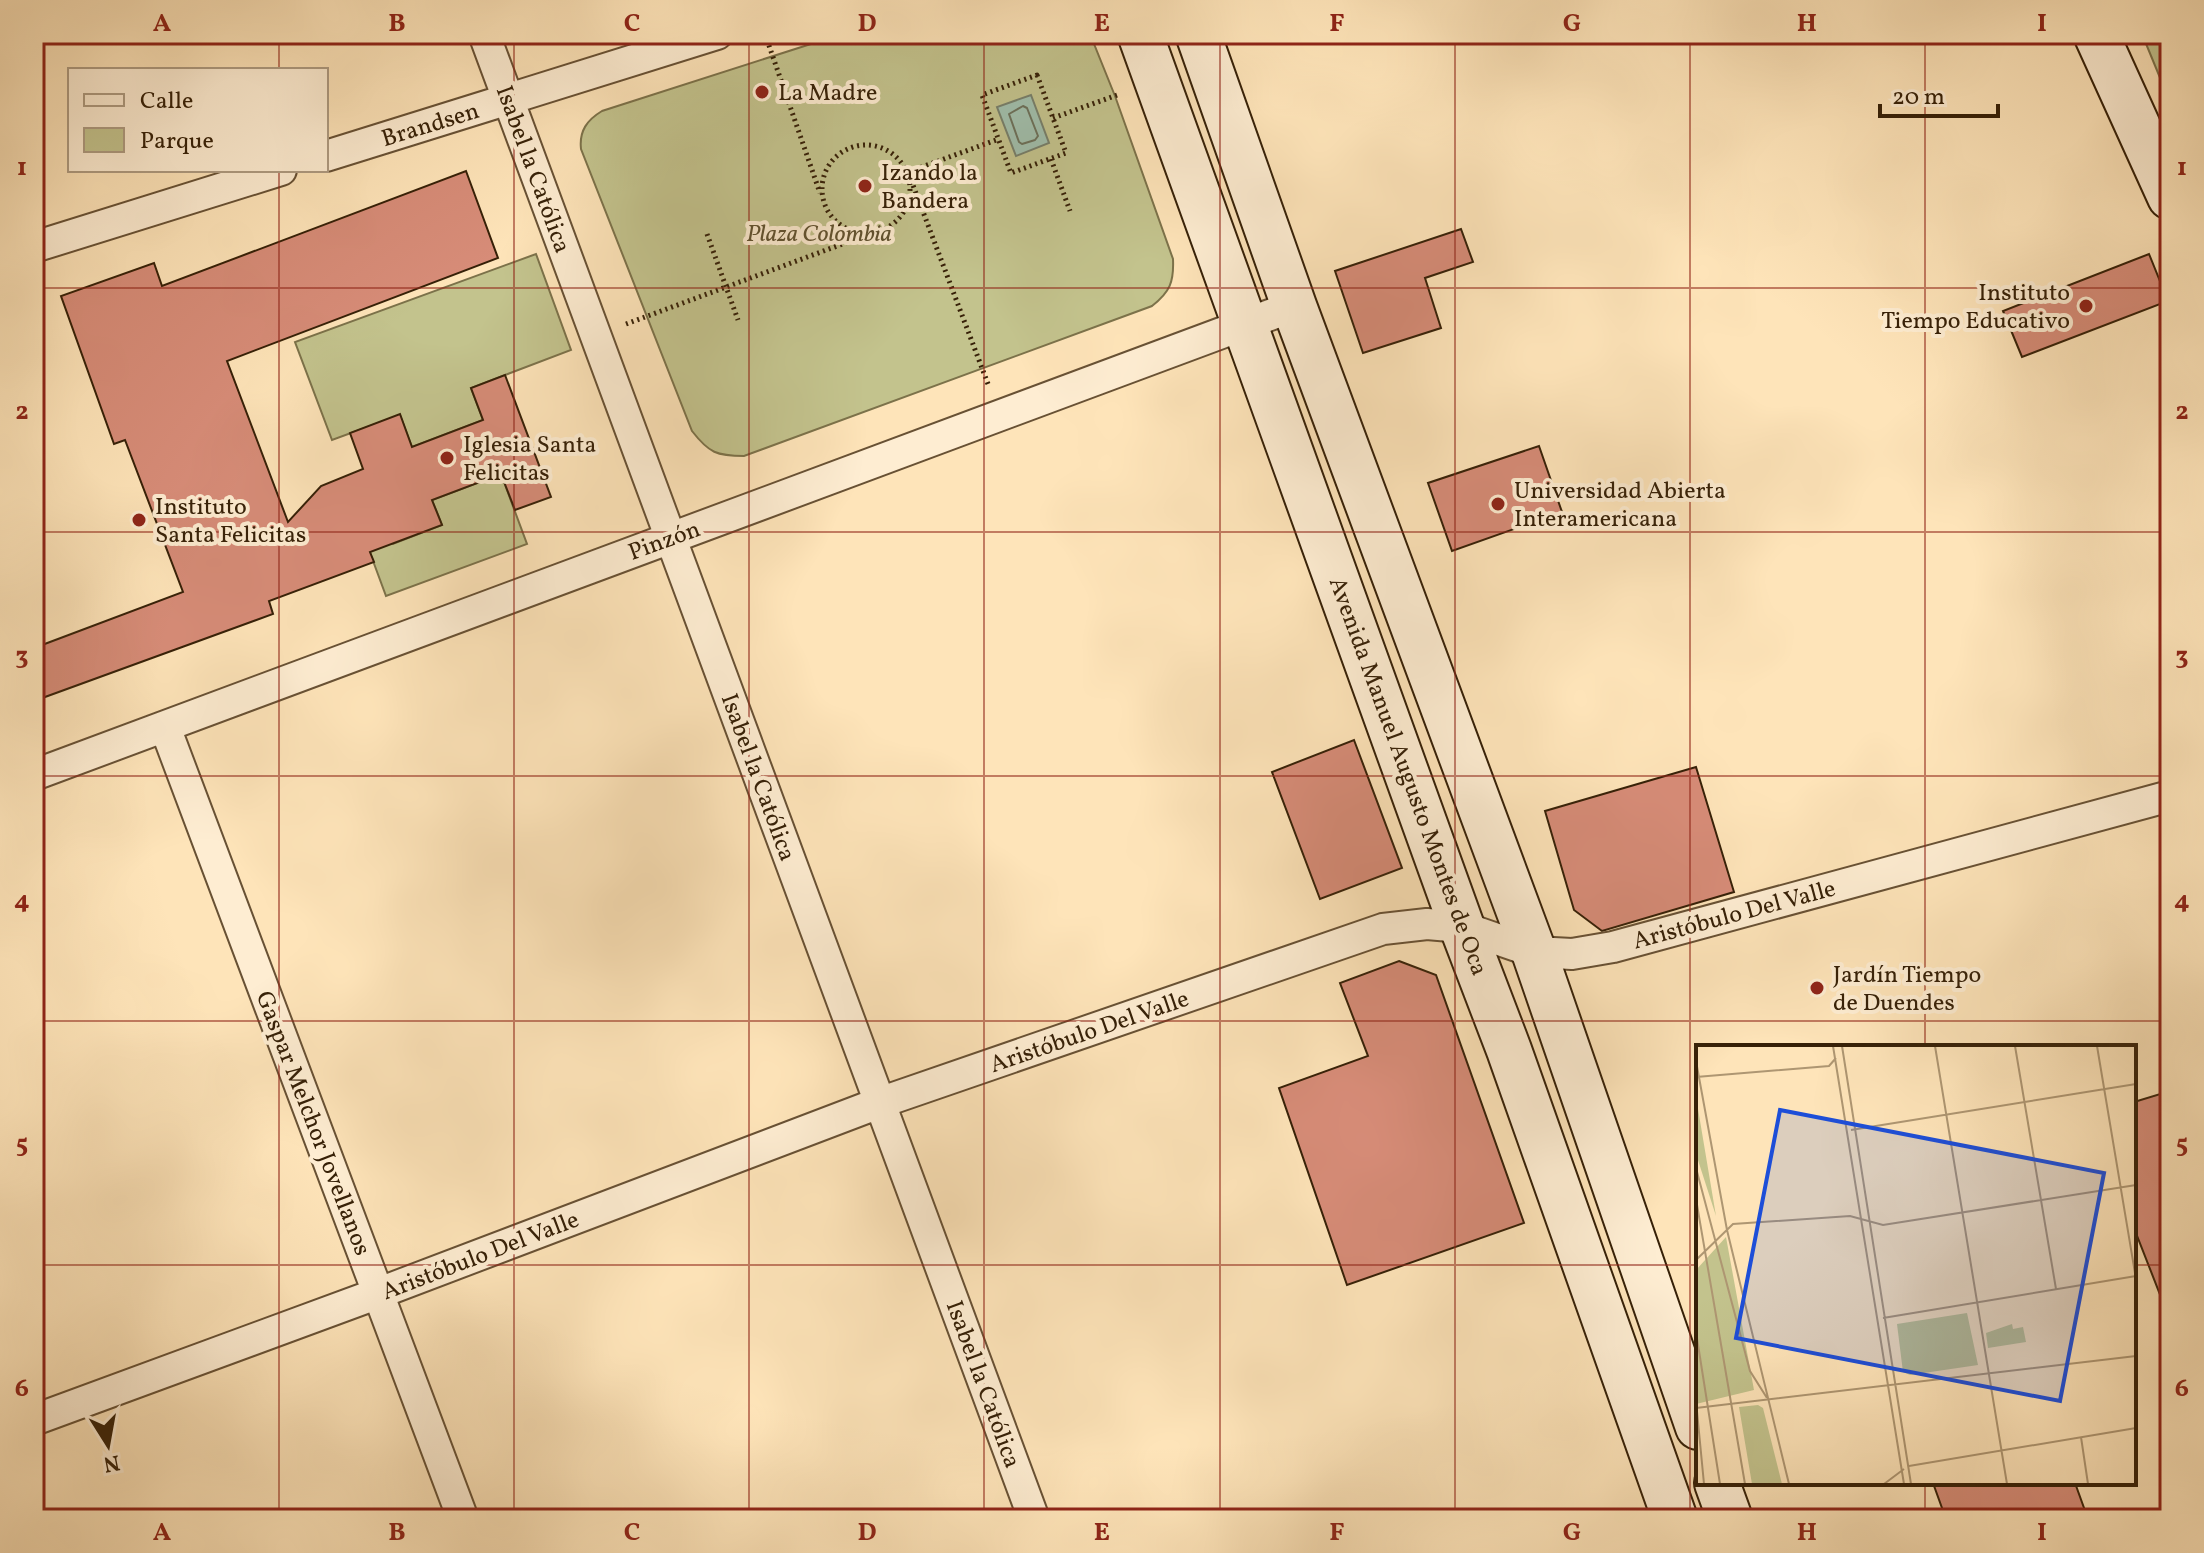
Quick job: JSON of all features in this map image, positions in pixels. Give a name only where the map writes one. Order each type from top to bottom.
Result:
[{"type":"main road","name":"Avenida Manuel Augusto Montes de Oca","points":[[1140,34],[1676,1519]]},
{"type":"main road","points":[[1198,34],[1294,306],[1534,952],[1696,1421]]},
{"type":"main road","points":[[2096,34],[2170,197]]},
{"type":"street","name":"Isabel la Católica","points":[[484,34],[1034,1519]]},
{"type":"street","name":"Brandsen","points":[[328,155],[717,34]]},
{"type":"street","points":[[34,247],[275,172]]},
{"type":"street","name":"Pinzón","points":[[34,775],[1294,306]]},
{"type":"street","name":"Gaspar Melchor Jovellanos","points":[[165,727],[463,1519]]},
{"type":"street","name":"Aristóbulo Del Valle","points":[[34,1420],[879,1103],[1383,929],[1427,924],[1462,927],[1534,952],[1572,954],[1613,947],[2170,796]]},
{"type":"street","points":[[1676,1519],[1724,1502]]},
{"type":"path","points":[[765,34],[824,206],[832,218],[845,228],[859,233],[875,232]]},
{"type":"path","points":[[1037,75],[1066,153],[1011,173],[999,139],[982,95],[1037,75]]},
{"type":"path","points":[[1053,118],[1157,82]]},
{"type":"path","points":[[908,172],[999,139]]},
{"type":"path","points":[[824,206],[821,190],[824,175],[831,161],[843,151],[857,145],[873,144],[900,159],[908,172],[1000,415]]},
{"type":"path","points":[[1051,159],[1070,211]]},
{"type":"path","points":[[595,335],[889,227],[901,217],[909,203],[911,187],[908,172]]},
{"type":"path","points":[[707,234],[738,320]]},
{"type":"green space","name":"Plaza Colombia","points":[[842,34],[1090,34],[1173,259],[1172,280],[1167,291],[1152,306],[744,456],[720,454],[709,449],[692,431],[581,149],[583,131],[588,122],[602,111]]},
{"type":"green space","points":[[2142,34],[2170,34],[2170,102]]},
{"type":"green space","points":[[536,254],[571,350],[471,388],[483,420],[412,447],[400,415],[332,440],[295,342]]},
{"type":"green space","points":[[501,474],[527,544],[386,596],[359,523],[393,544],[442,525],[432,500]]},
{"type":"water","points":[[1031,95],[1049,143],[1016,156],[997,107]]},
{"type":"building","points":[[466,171],[498,258],[227,361],[288,522],[321,486],[363,469],[350,433],[400,414],[412,447],[483,420],[471,388],[505,375],[551,497],[515,510],[501,474],[432,500],[442,525],[370,552],[374,562],[269,601],[273,614],[34,701],[34,648],[183,592],[125,440],[114,444],[61,296],[154,263],[162,286]]},
{"type":"building","points":[[1461,229],[1473,262],[1425,278],[1441,328],[1363,353],[1335,271]]},
{"type":"building","name":"Instituto Tiempo Educativo","points":[[2149,254],[2168,301],[2022,357],[2003,311]]},
{"type":"building","name":"Universidad Abierta Interamericana","points":[[1539,446],[1562,512],[1452,551],[1428,483]]},
{"type":"building","points":[[1354,740],[1402,868],[1320,899],[1272,772]]},
{"type":"building","points":[[1696,767],[1734,892],[1602,931],[1574,910],[1545,811]]},
{"type":"building","points":[[1399,961],[1436,975],[1524,1223],[1347,1285],[1279,1088],[1368,1056],[1340,983]]},
{"type":"building","points":[[2170,1091],[2168,1315],[2136,1233],[2136,1101]]},
{"type":"building","points":[[1934,1485],[2076,1485],[2088,1519],[1946,1519]]},
{"type":"place","name":"La Madre","points":[[762,92]]},
{"type":"place","name":"Izando la Bandera","points":[[865,186]]},
{"type":"place","name":"Instituto Tiempo Educativo","points":[[2086,306]]},
{"type":"place","name":"Iglesia Santa Felicitas","points":[[447,458]]},
{"type":"place","name":"Universidad Abierta Interamericana","points":[[1498,504]]},
{"type":"place","name":"Instituto Santa Felicitas","points":[[139,520]]},
{"type":"place","name":"Jardín Tiempo de Duendes","points":[[1817,988]]}]
